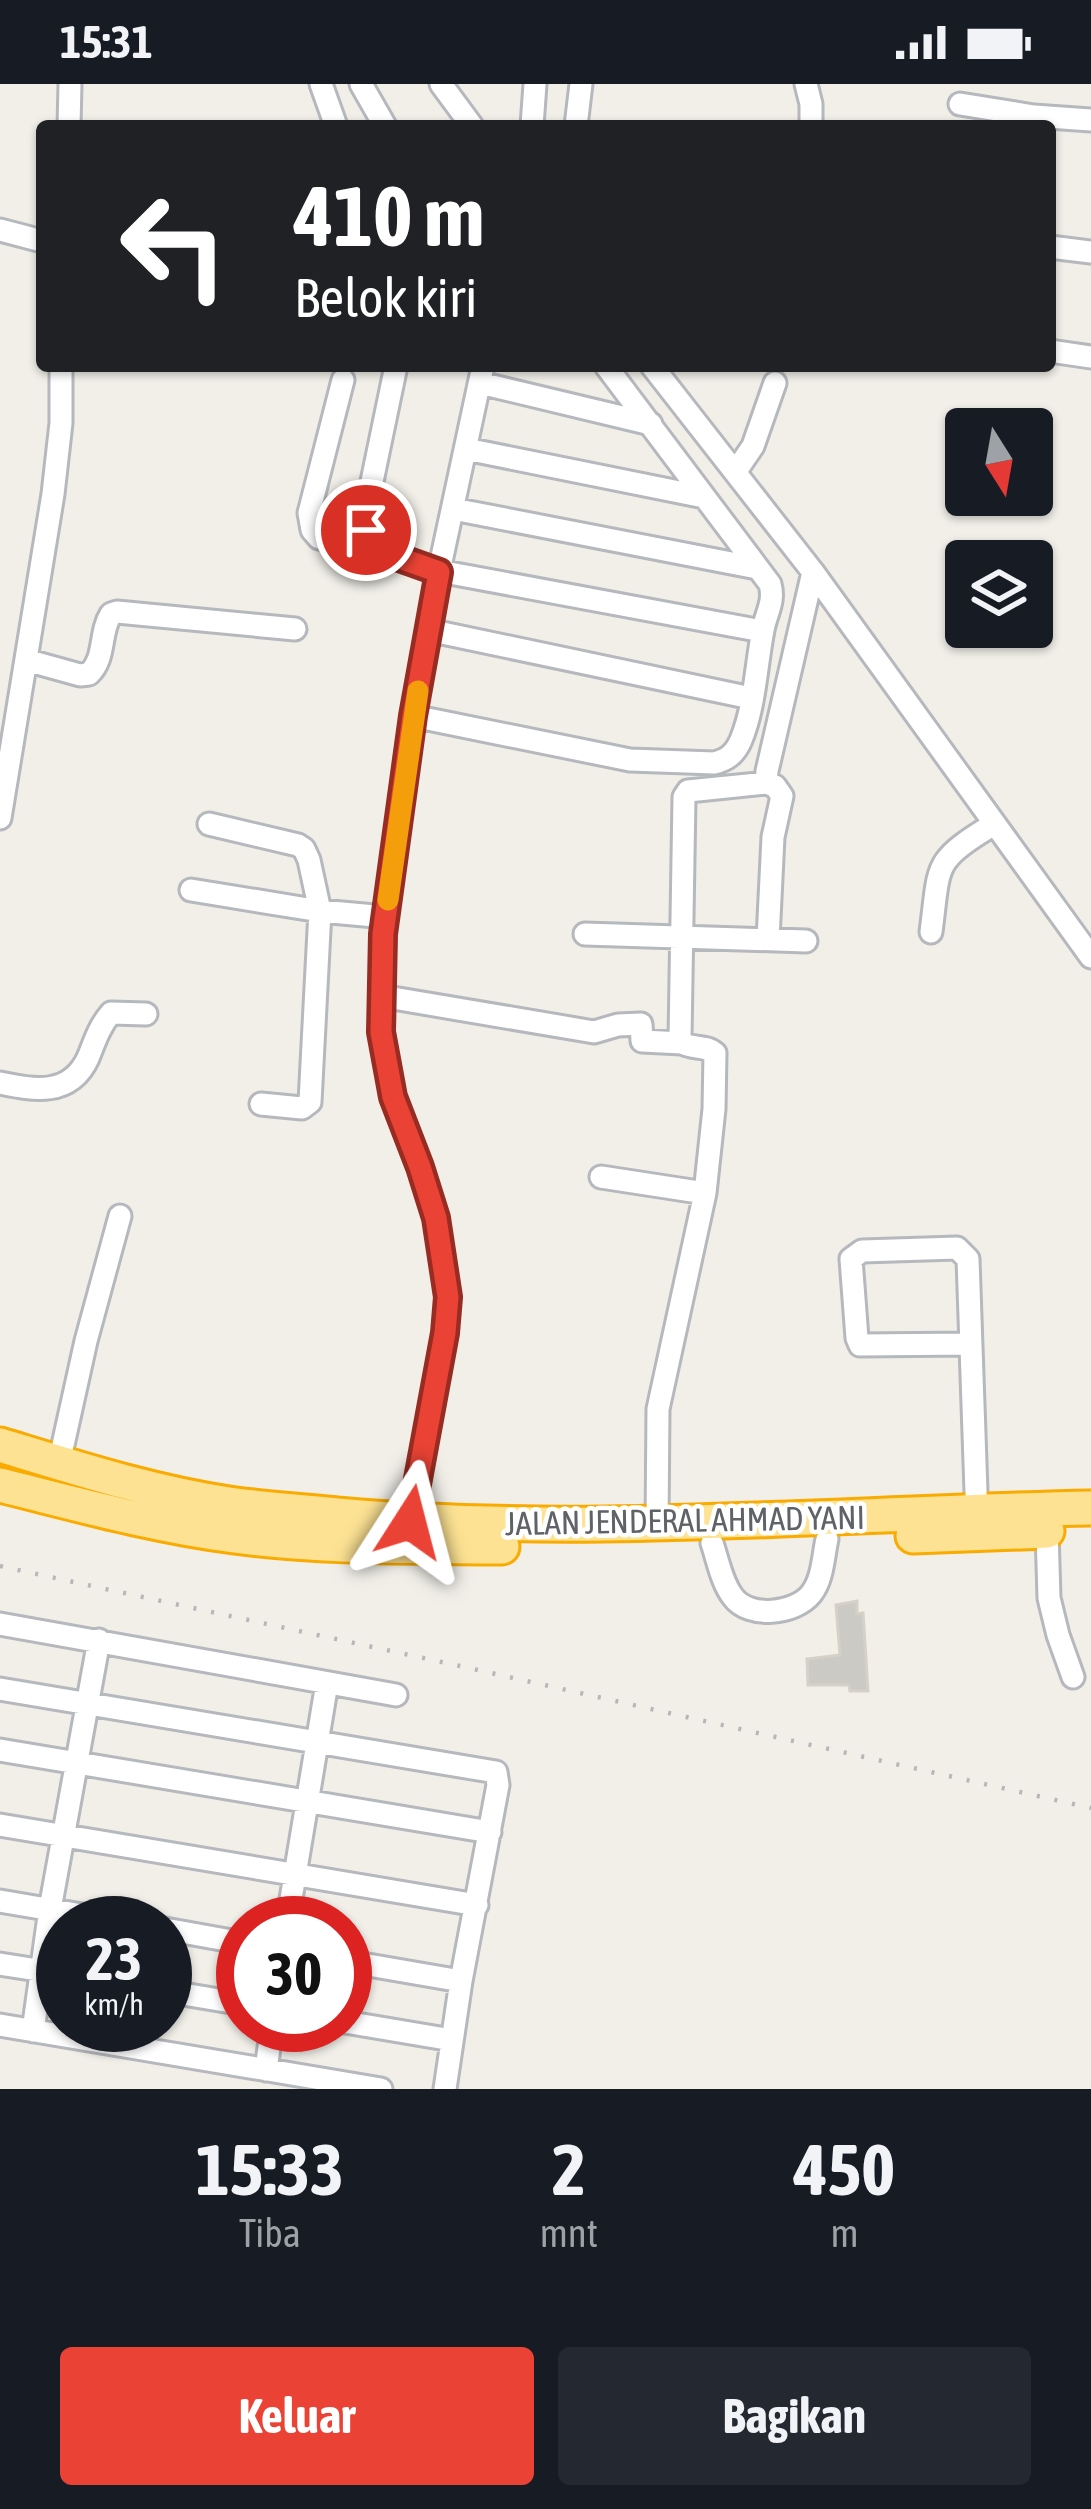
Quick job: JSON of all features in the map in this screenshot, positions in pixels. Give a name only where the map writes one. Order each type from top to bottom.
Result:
[{"type":"highway","name":"JALAN JENDERAL AHMAD YANI","points":[[0,1445],[128,1484],[229,1504],[410,1522],[977,1522],[1047,1531],[1091,1529]]},
{"type":"highway","name":"JALAN JENDERAL AHMAD YANI","points":[[0,1485],[196,1530],[275,1540],[482,1547],[827,1538],[1091,1508]]},
{"type":"street","points":[[69,120],[70,84]]},
{"type":"street","points":[[321,84],[334,120]]},
{"type":"street","points":[[361,84],[382,120]]},
{"type":"street","points":[[441,84],[468,120]]},
{"type":"street","points":[[577,120],[581,84]]},
{"type":"street","points":[[806,84],[811,120]]},
{"type":"street","points":[[532,87],[532,120]]},
{"type":"street","points":[[960,104],[1030,120]]},
{"type":"street","points":[[1056,121],[1091,120]]},
{"type":"street","points":[[0,230],[36,239]]},
{"type":"street","points":[[1056,248],[1091,252]]},
{"type":"street","points":[[1056,352],[1091,357]]},
{"type":"street","points":[[0,818],[53,494],[61,372]]},
{"type":"street","points":[[395,372],[364,520],[383,552],[439,572],[762,632]]},
{"type":"street","points":[[413,716],[630,760],[714,764],[733,754],[741,740],[772,593],[765,575],[611,372]]},
{"type":"street","points":[[657,372],[813,572],[994,824],[1082,931],[1091,957]]},
{"type":"street","points":[[410,1522],[448,1297],[436,1218],[393,1097],[381,1032],[381,996],[386,917],[413,716],[481,375],[651,424]]},
{"type":"street","points":[[343,380],[309,524],[320,538],[366,530]]},
{"type":"street","points":[[736,471],[753,446],[775,383]]},
{"type":"street","points":[[466,449],[704,497]]},
{"type":"street","points":[[453,509],[757,568]]},
{"type":"street","points":[[766,783],[813,572]]},
{"type":"street","points":[[26,660],[89,674],[99,662],[106,622],[117,613],[295,629]]},
{"type":"street","points":[[428,630],[751,698]]},
{"type":"street","points":[[682,1043],[680,936],[684,797],[688,791],[766,783],[782,796],[772,837],[768,939]]},
{"type":"street","points":[[208,824],[304,849],[320,910],[310,1102],[302,1108],[261,1104]]},
{"type":"street","points":[[931,932],[943,861],[994,824]]},
{"type":"street","points":[[191,890],[386,917]]},
{"type":"street","points":[[585,934],[806,941]]},
{"type":"street","points":[[381,996],[594,1031],[641,1024],[642,1042],[711,1049],[716,1063],[705,1193],[658,1408],[657,1524]]},
{"type":"street","points":[[0,1083],[34,1090],[56,1088],[81,1070],[111,1013],[146,1014]]},
{"type":"street","points":[[601,1177],[705,1193]]},
{"type":"street","points":[[58,1463],[120,1216]]},
{"type":"street","points":[[970,1344],[860,1345],[851,1258],[862,1251],[957,1248],[968,1259],[977,1522]]},
{"type":"street","points":[[1047,1531],[1052,1616],[1073,1677]]},
{"type":"street","points":[[712,1544],[731,1595],[742,1607],[762,1612],[800,1604],[811,1594],[827,1538]]},
{"type":"street","points":[[0,1624],[396,1695]]},
{"type":"street","points":[[52,1896],[99,1640]]},
{"type":"street","points":[[292,1896],[327,1683]]},
{"type":"street","points":[[0,1689],[496,1772],[498,1785],[446,2089]]},
{"type":"street","points":[[0,1750],[490,1832]]},
{"type":"street","points":[[0,1826],[477,1905]]},
{"type":"street","points":[[0,1901],[36,1907]]},
{"type":"street","points":[[0,1964],[36,1970]]},
{"type":"street","points":[[372,1966],[461,1981]]},
{"type":"street","points":[[33,2031],[36,2022]]},
{"type":"street","points":[[0,2025],[381,2089]]},
{"type":"street","points":[[372,2027],[452,2040]]},
{"type":"street","points":[[266,2070],[268,2052]]},
{"type":"building","points":[[857,1601],[857,1614],[863,1613],[868,1691],[850,1691],[849,1685],[808,1685],[807,1659],[840,1655],[836,1605]]},
{"type":"railway","points":[[0,1566],[1091,1808]]},
{"type":"slow traffic","points":[[388,900],[418,691]]},
{"type":"route","points":[[366,530],[383,552],[439,572],[413,716],[382,965],[381,1032],[393,1097],[436,1218],[448,1297],[410,1522]]}]
